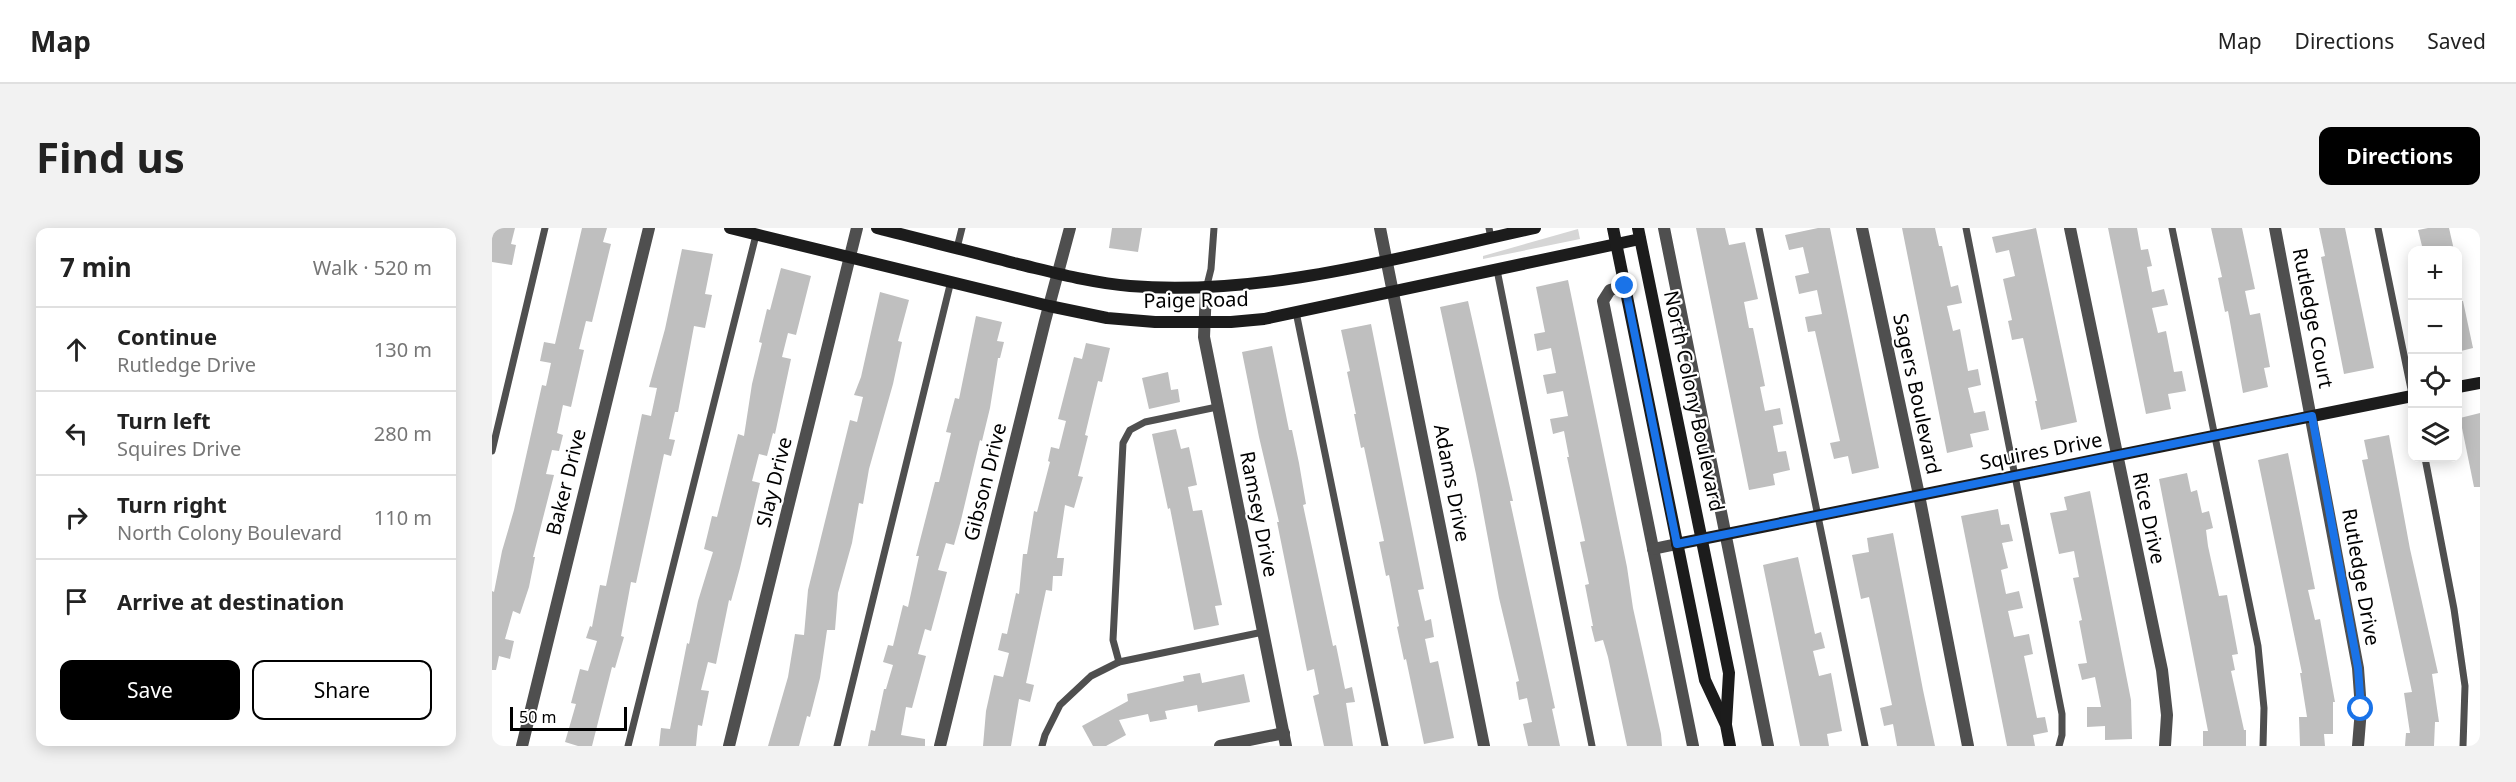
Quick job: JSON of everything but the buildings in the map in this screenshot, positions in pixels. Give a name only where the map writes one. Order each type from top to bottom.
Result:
[{"type":"street","name":"Baker Drive","points":[[522,746],[649,228]]},
{"type":"street","name":"Paige Road","points":[[730,228],[1049,306],[1107,318],[1155,322],[1263,319],[1617,244],[1639,234]]},
{"type":"street","name":"Slay Drive","points":[[729,746],[857,228]]},
{"type":"street","name":"Paige Road","points":[[877,228],[1059,274],[1129,286],[1206,289],[1269,282],[1386,260],[1490,233],[1535,228]]},
{"type":"street","name":"Gibson Drive","points":[[940,746],[1070,228]]},
{"type":"street","name":"Adams Drive","points":[[1380,228],[1484,746]]},
{"type":"street","name":"North Colony Boulevard","points":[[1613,228],[1705,680],[1726,725]]},
{"type":"street","points":[[1619,228],[1639,234]]},
{"type":"street","points":[[1664,228],[1768,746]]},
{"type":"street","name":"Sagers Boulevard","points":[[1862,228],[1919,495],[1968,746]]},
{"type":"street","name":"Rice Drive","points":[[2070,228],[2162,670],[2167,715],[2164,746]]},
{"type":"street","name":"Rutledge Court","points":[[2275,228],[2312,416]]},
{"type":"street","name":"North Colony Boulevard","points":[[1639,234],[1729,673],[1726,725],[1730,746]]},
{"type":"street","points":[[1625,286],[1610,290],[1603,300],[1693,746]]},
{"type":"street","name":"Ramsey Drive","points":[[1206,289],[1204,338],[1285,740]]},
{"type":"street","points":[[2462,386],[2480,383]]},
{"type":"street","name":"Squires Drive","points":[[1677,544],[2408,396]]},
{"type":"street","name":"Rutledge Drive","points":[[2312,416],[2358,668],[2361,709],[2358,746]]},
{"type":"street","points":[[1653,549],[1677,544]]},
{"type":"street","points":[[1220,746],[1285,740]]},
{"type":"lane","points":[[492,451],[545,228]]},
{"type":"lane","points":[[957,248],[962,228]]},
{"type":"lane","points":[[1206,289],[1214,228]]},
{"type":"lane","points":[[1759,228],[1865,746]]},
{"type":"lane","points":[[1966,228],[2062,714],[2062,735],[2059,746]]},
{"type":"lane","points":[[2172,228],[2258,646],[2264,708],[2263,746]]},
{"type":"lane","points":[[2378,228],[2408,375]]},
{"type":"lane","points":[[628,746],[756,235]]},
{"type":"lane","points":[[1497,270],[1592,746]]},
{"type":"lane","points":[[837,746],[951,281]]},
{"type":"lane","points":[[1296,312],[1385,746]]},
{"type":"lane","points":[[1119,662],[1113,640],[1123,443],[1130,430],[1145,422],[1217,407]]},
{"type":"lane","points":[[2426,462],[2454,609],[2463,675],[2463,746]]},
{"type":"lane","points":[[1042,746],[1060,705],[1091,676],[1119,662],[1263,632]]},
{"type":"shaded area","points":[[1578,229],[1580,239],[1483,259],[1483,256]]},
{"type":"route","points":[[1625,286],[1677,544],[2312,416],[2358,668],[2361,709]]}]
